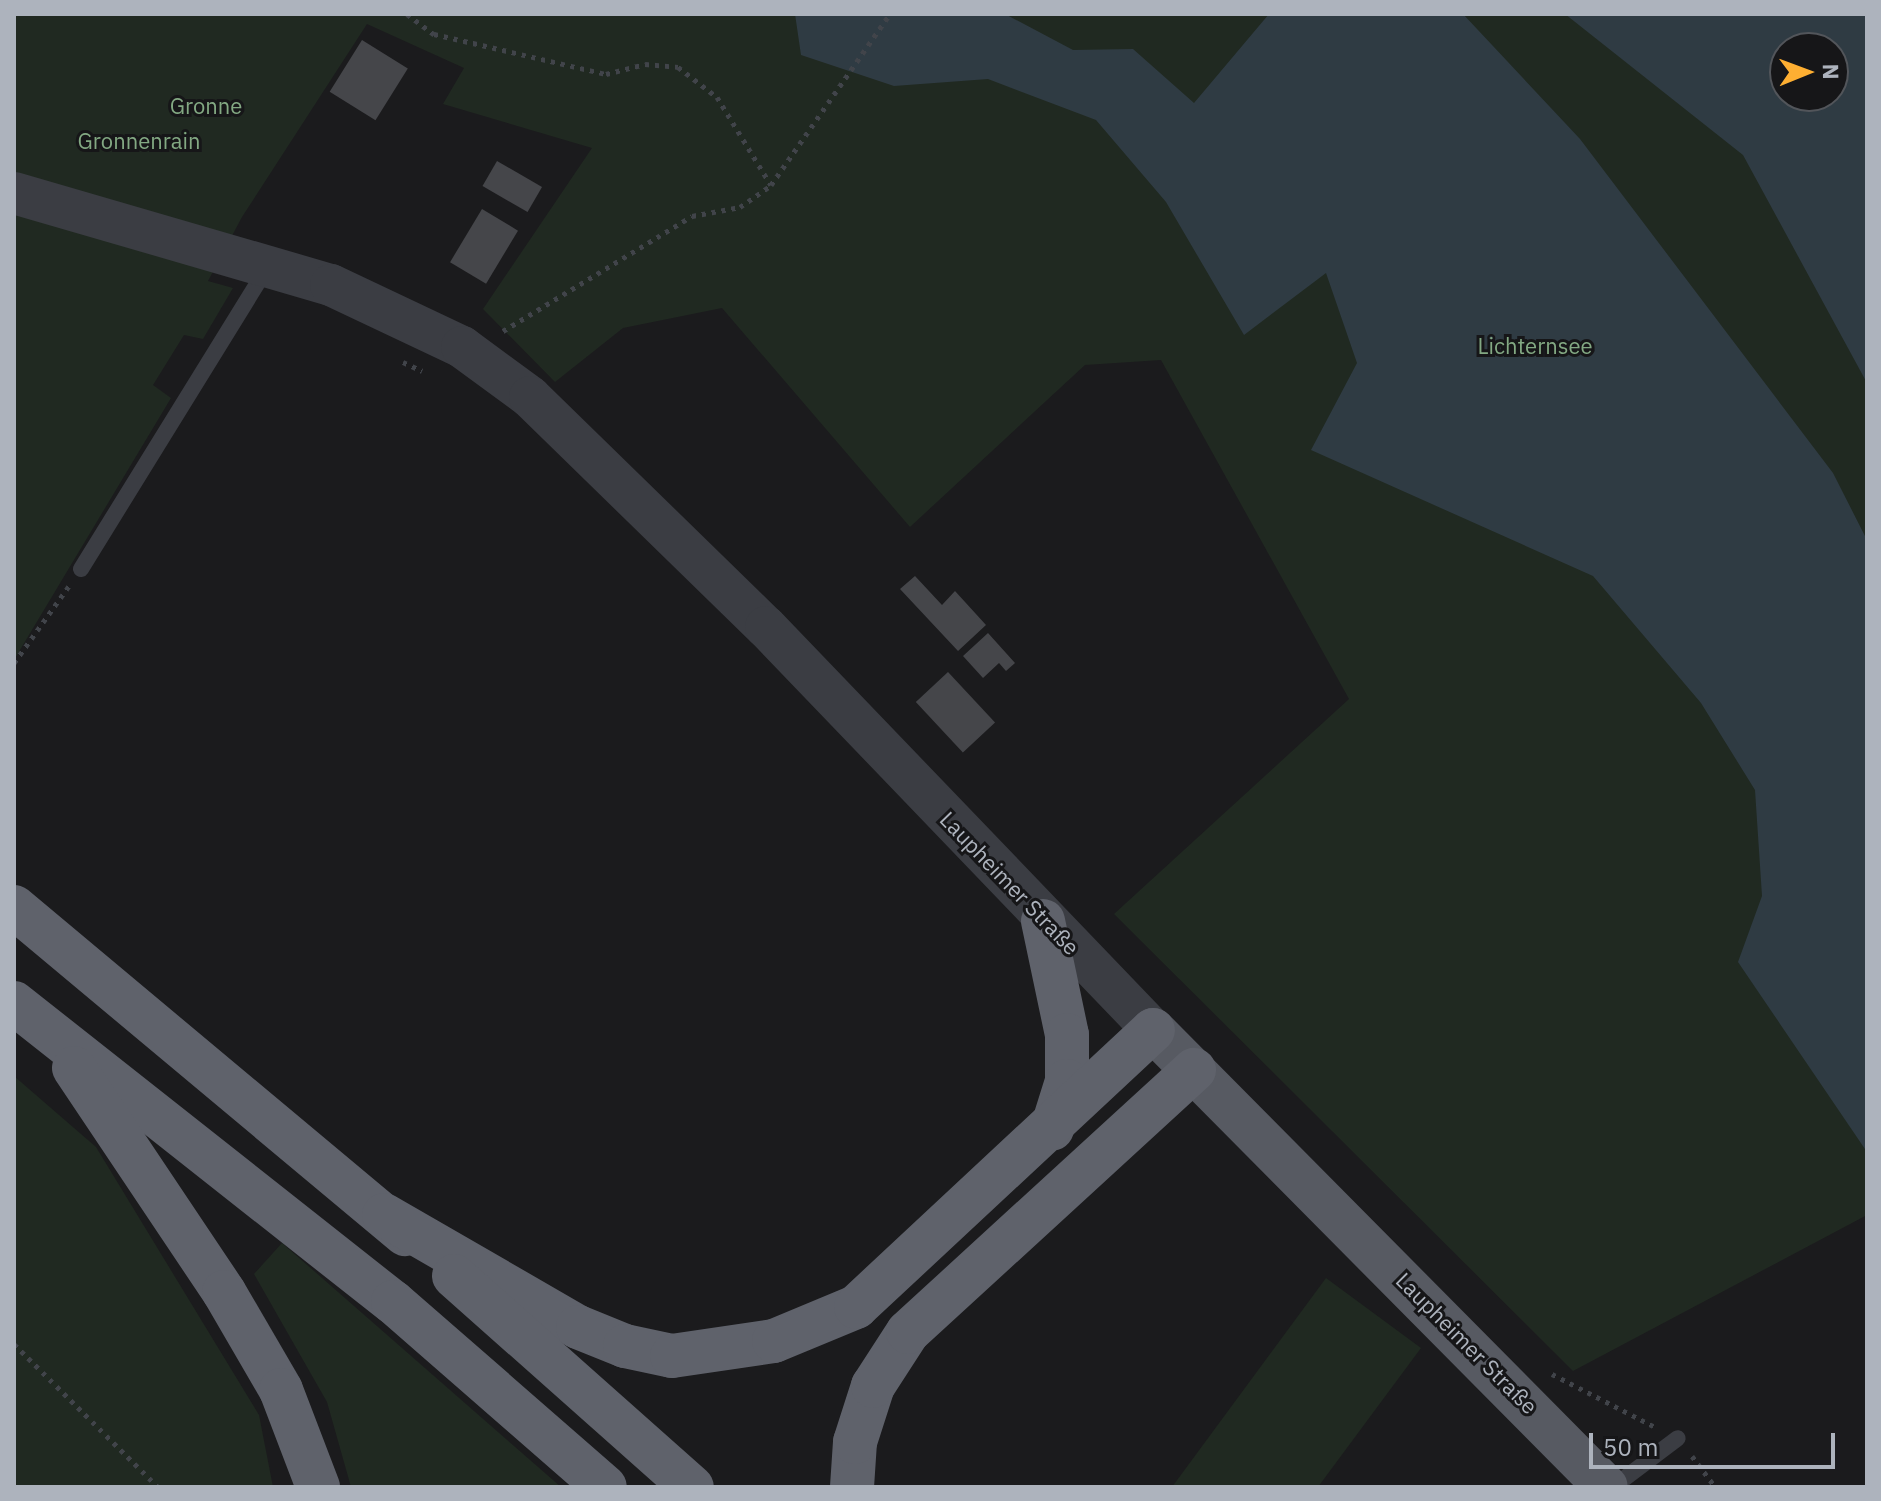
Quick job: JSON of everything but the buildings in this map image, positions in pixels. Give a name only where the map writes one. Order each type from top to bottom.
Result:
[{"type":"highway","points":[[14,907],[384,1215],[692,1487]]},
{"type":"highway","points":[[1043,921],[1067,1035],[1067,1081],[1051,1131]]},
{"type":"highway","points":[[14,1003],[393,1302],[605,1487]]},
{"type":"highway","points":[[47,1030],[224,1292],[281,1390],[318,1487]]},
{"type":"highway","points":[[384,1215],[578,1327],[672,1356],[725,1351],[819,1327],[856,1307],[1051,1131],[1153,1030]]},
{"type":"highway","points":[[852,1487],[855,1442],[873,1386],[908,1332],[1194,1070]]},
{"type":"main road","name":"Laupheimer Straße","points":[[1153,1030],[1606,1487]]},
{"type":"street","name":"Laupheimer Straße","points":[[14,193],[391,307],[530,397],[807,668],[1043,921],[1153,1030]]},
{"type":"lane","points":[[81,569],[267,268]]},
{"type":"lane","points":[[1613,1487],[1678,1438]]},
{"type":"path","points":[[407,14],[434,34],[606,74],[645,64],[678,67],[717,97],[771,185]]},
{"type":"path","points":[[503,331],[692,216],[740,207],[771,185],[890,14]]},
{"type":"path","points":[[14,663],[81,569]]},
{"type":"path","points":[[14,1344],[158,1487]]},
{"type":"path","points":[[1678,1438],[1715,1487]]},
{"type":"green space","name":"Lichternsee","points":[[14,14],[1867,14],[1867,1215],[1573,1371],[1114,914],[1349,699],[1161,360],[1085,365],[910,527],[722,308],[623,328],[555,382],[483,309],[592,148],[443,104],[464,68],[367,24],[242,217],[208,281],[233,288],[203,339],[184,335],[153,385],[171,398],[14,660]]},
{"type":"green space","points":[[14,1076],[96,1147],[259,1415],[273,1487],[14,1487]]},
{"type":"green space","points":[[282,1243],[561,1487],[351,1487],[327,1402],[254,1274]]},
{"type":"green space","points":[[1326,1278],[1421,1348],[1318,1487],[1172,1487]]},
{"type":"shaded area","points":[[795,14],[1005,14],[1073,50],[1133,49],[1194,103],[1269,14],[1463,14],[1580,139],[1833,473],[1867,540],[1867,1152],[1738,962],[1762,896],[1755,790],[1701,703],[1593,576],[1311,450],[1357,363],[1326,273],[1244,335],[1166,202],[1096,120],[988,79],[894,86],[801,55]]},
{"type":"shaded area","points":[[1565,14],[1867,14],[1867,383],[1743,155]]},
{"type":"park label","name":"Gronne","points":[[206,106]]},
{"type":"park label","name":"Gronnenrain","points":[[139,141]]}]
